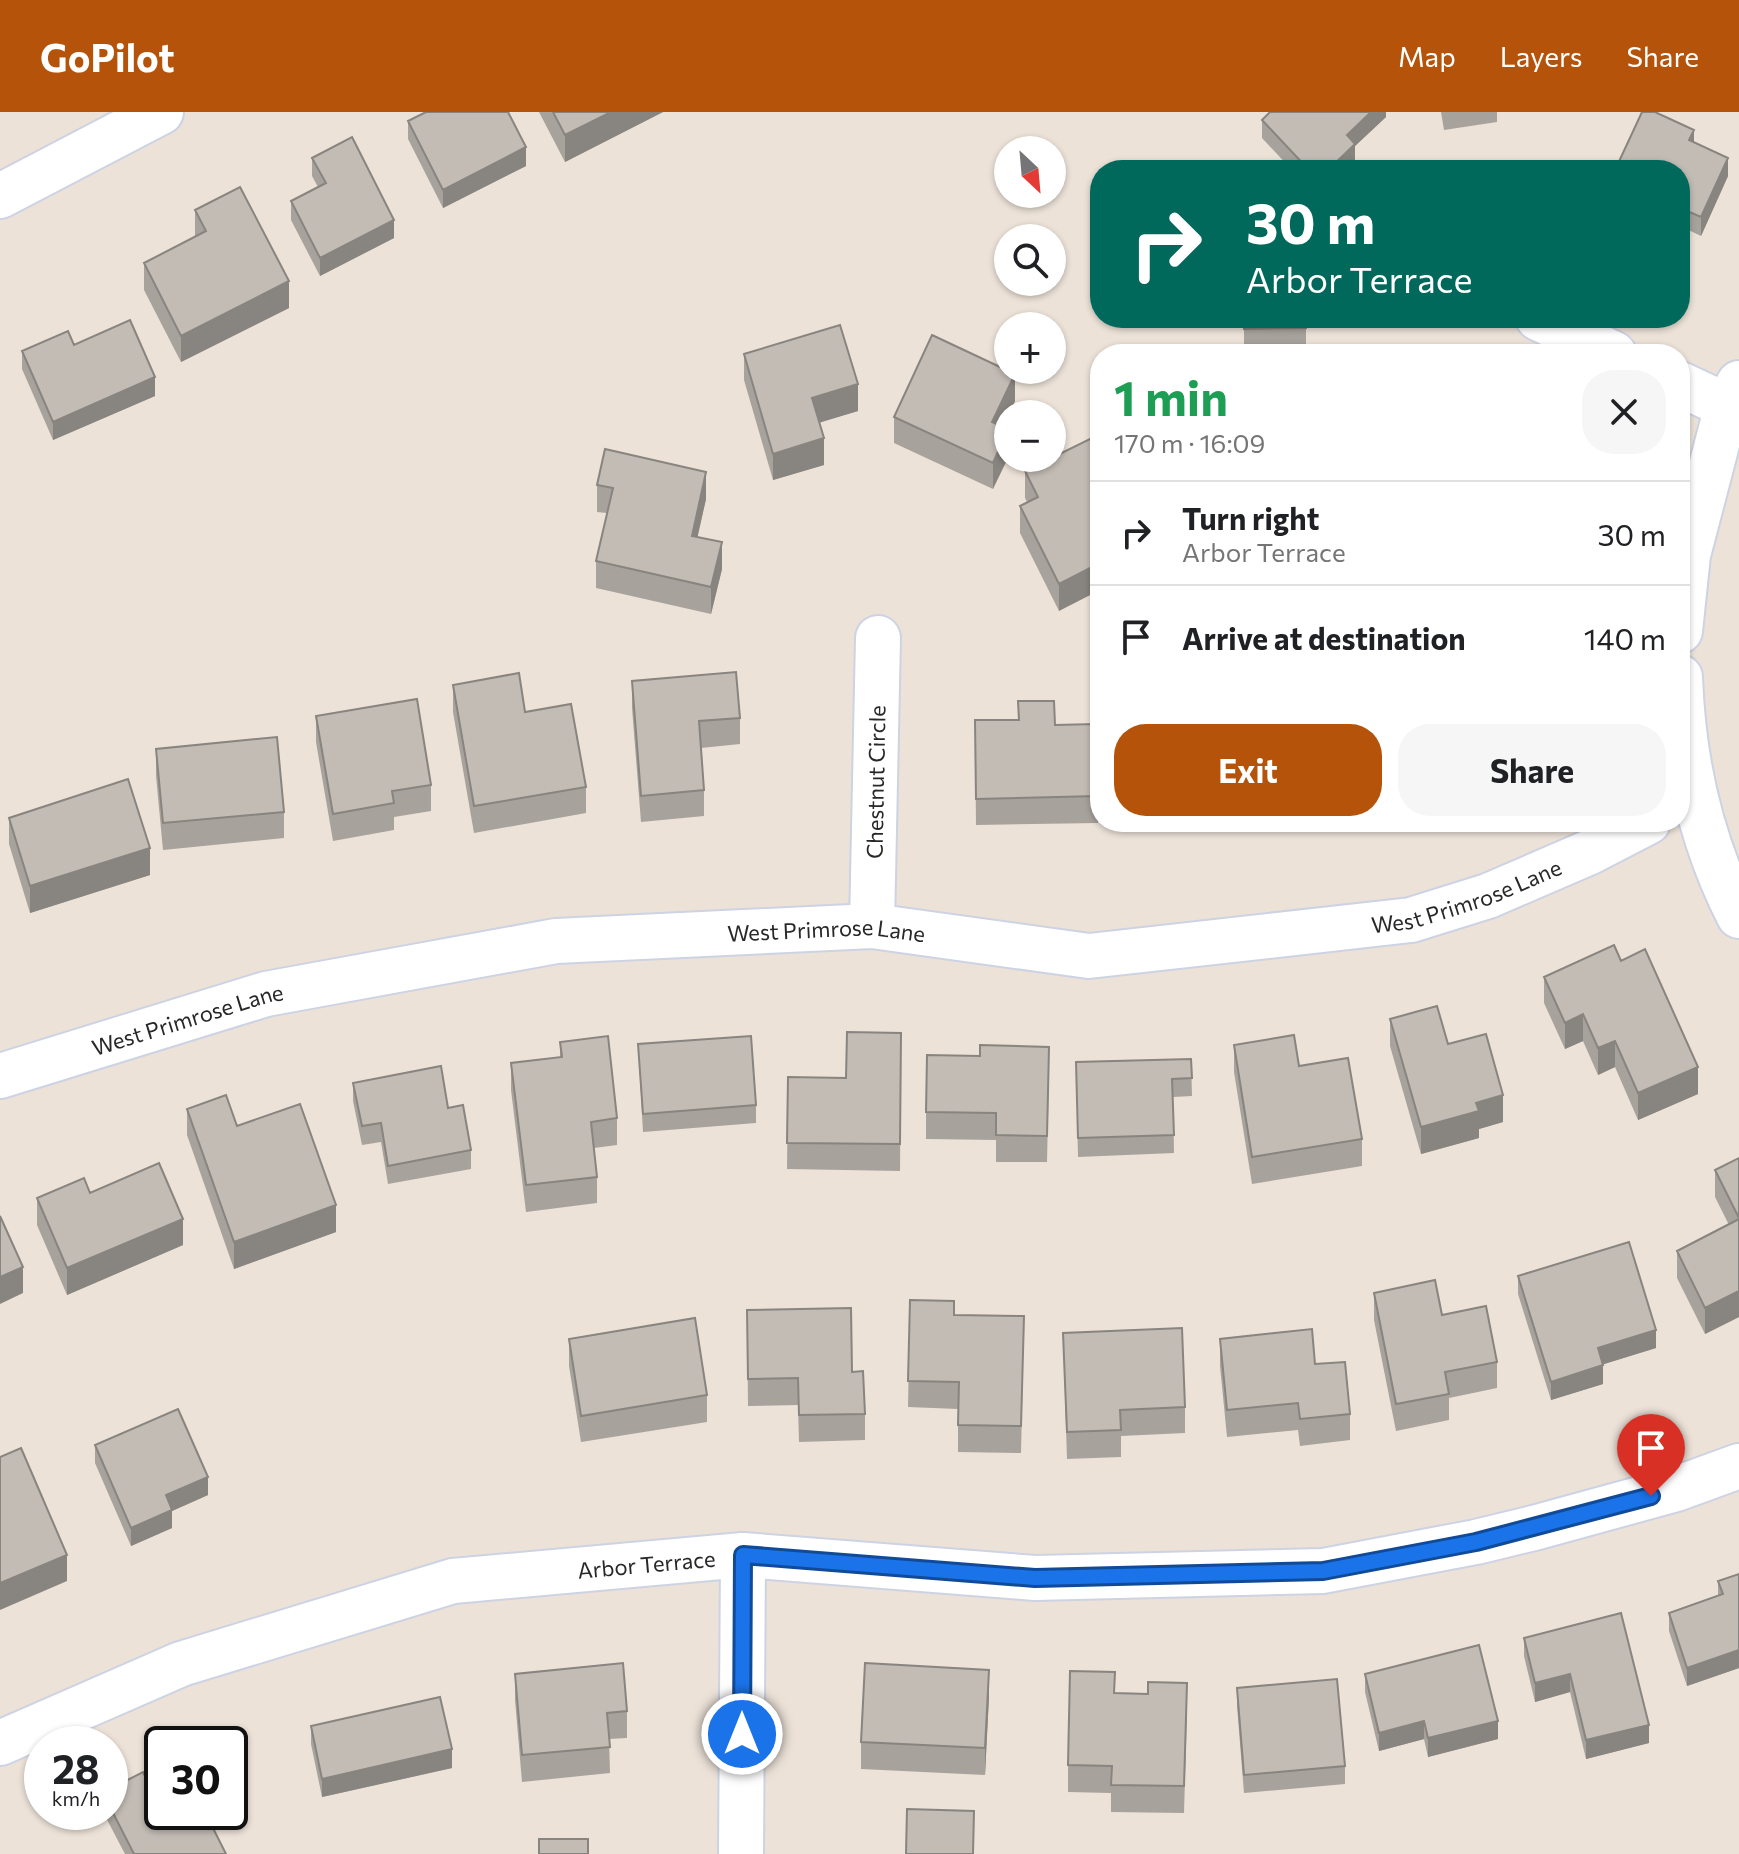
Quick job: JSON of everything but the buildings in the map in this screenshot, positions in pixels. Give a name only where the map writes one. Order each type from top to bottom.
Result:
[{"type":"street","points":[[0,196],[161,112]]},
{"type":"street","points":[[1559,328],[1593,344]]},
{"type":"street","points":[[1690,386],[1733,394],[1690,548]]},
{"type":"street","name":"Chestnut Circle","points":[[872,926],[878,638]]},
{"type":"street","points":[[1690,809],[1739,916]]},
{"type":"street","name":"West Primrose Lane","points":[[0,1076],[266,994],[556,941],[872,926],[1089,956],[1411,920],[1488,896],[1629,832]]},
{"type":"street","name":"Arbor Terrace","points":[[0,1743],[181,1664],[453,1581],[743,1555],[1035,1578],[1323,1571],[1519,1532],[1676,1489],[1739,1466]]},
{"type":"street","points":[[741,1854],[743,1555]]},
{"type":"route","points":[[742,1734],[743,1555],[1035,1578],[1323,1571],[1476,1542],[1651,1496]]}]
